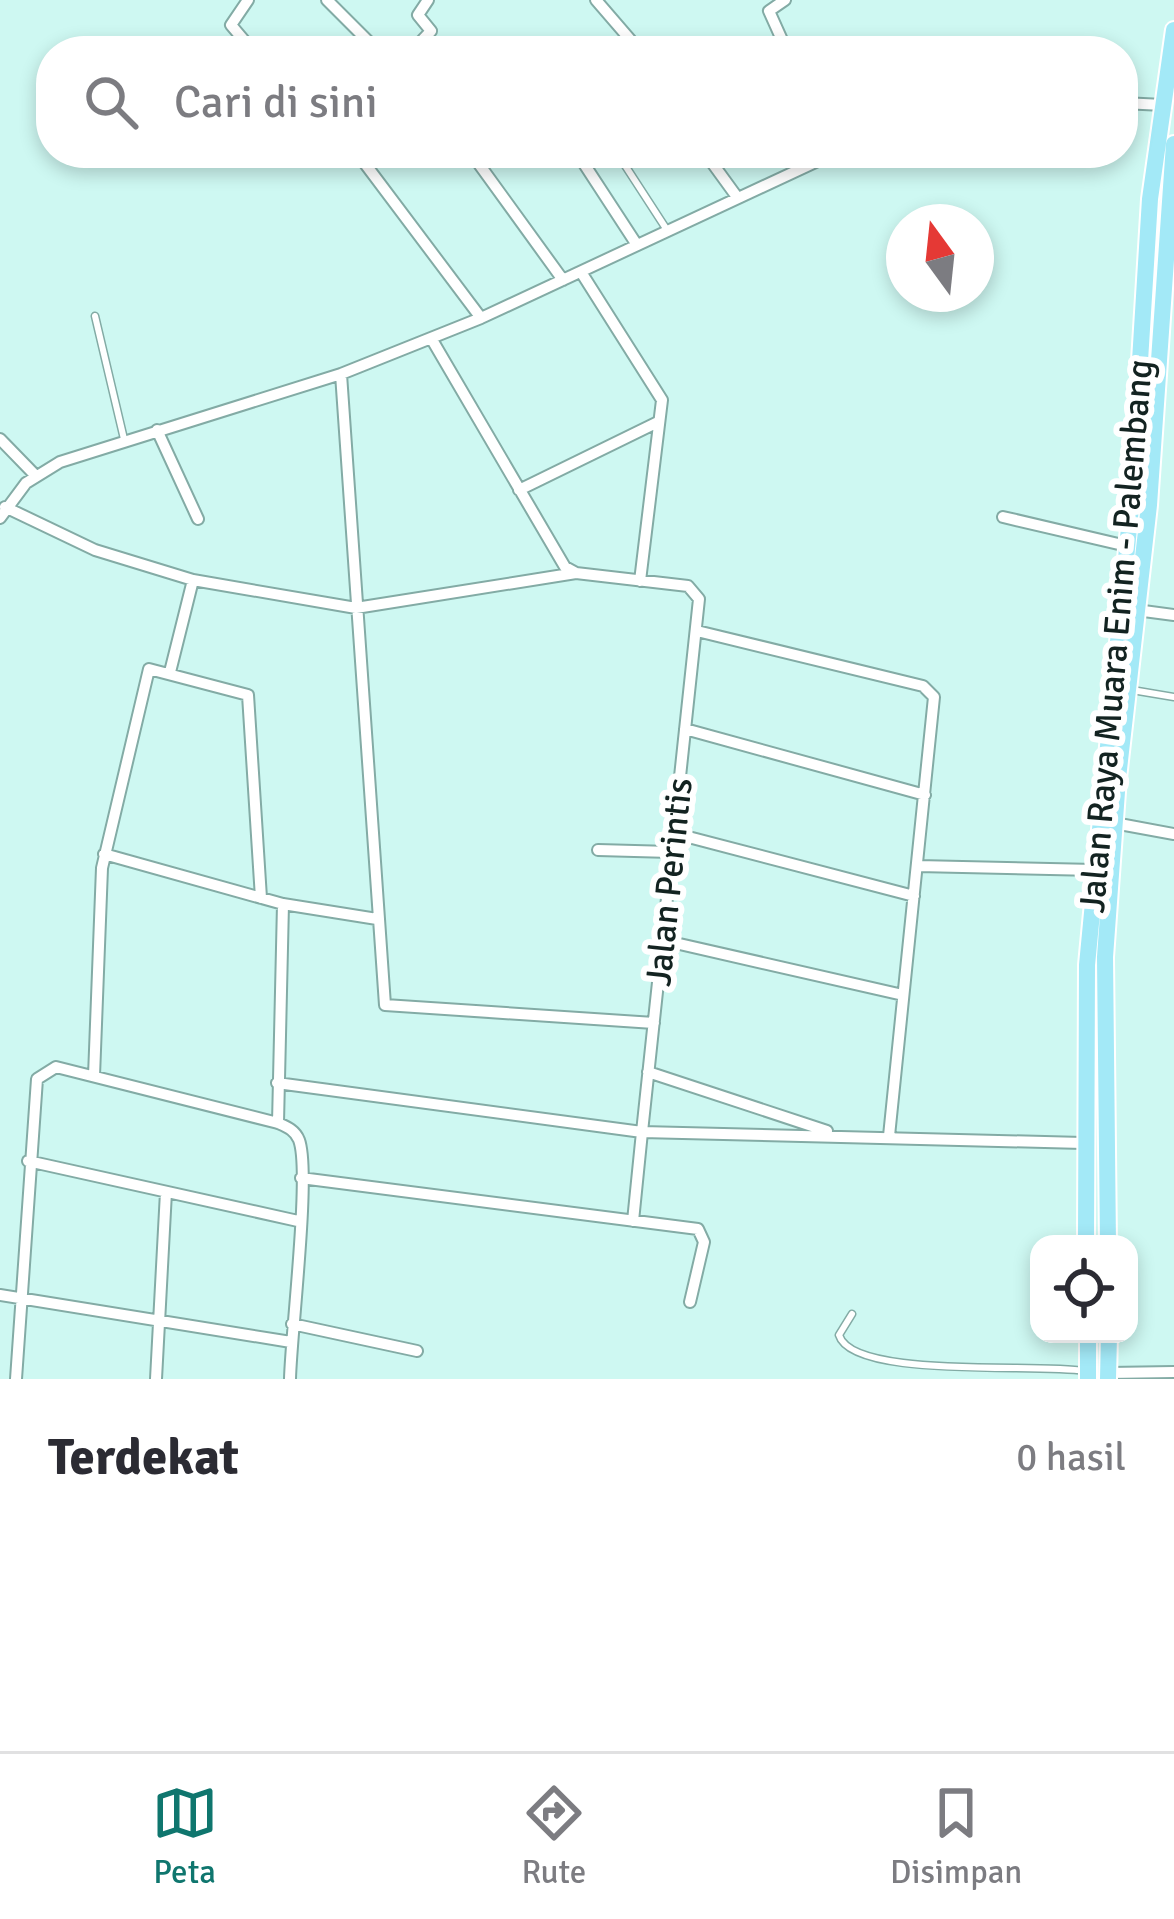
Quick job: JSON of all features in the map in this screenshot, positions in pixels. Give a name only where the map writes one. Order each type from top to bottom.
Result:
[{"type":"main road","name":"Jalan Raya Muara Enim - Palembang","points":[[1086,1235],[1083,1143],[1095,870],[1126,546],[1150,200],[1174,30]]},
{"type":"main road","name":"Jalan Raya Muara Enim - Palembang","points":[[1108,1235],[1103,1013],[1114,823],[1166,359],[1174,144]]},
{"type":"main road","points":[[1084,1180],[1107,1177]]},
{"type":"main road","points":[[1088,1343],[1088,1375]]},
{"type":"main road","points":[[1108,1343],[1108,1376]]},
{"type":"street","points":[[239,36],[232,28],[248,0]]},
{"type":"street","points":[[327,0],[363,36]]},
{"type":"street","points":[[426,36],[431,31],[418,14],[428,0]]},
{"type":"street","points":[[596,0],[627,36]]},
{"type":"street","points":[[781,36],[769,11],[785,0]]},
{"type":"street","points":[[1138,104],[1163,105]]},
{"type":"street","points":[[368,168],[481,318]]},
{"type":"street","points":[[482,168],[563,280]]},
{"type":"street","points":[[587,168],[637,245]]},
{"type":"street","points":[[716,168],[737,197]]},
{"type":"street","points":[[802,168],[481,318],[341,374],[124,440],[34,475],[3,513],[95,550],[194,580],[356,608],[576,573],[692,588],[699,599],[697,631],[926,688],[936,705],[889,1136]]},
{"type":"street","points":[[581,272],[661,397],[640,580]]},
{"type":"street","points":[[430,338],[560,561],[576,573]]},
{"type":"street","points":[[341,374],[385,1005],[394,1010],[654,1023]]},
{"type":"street","points":[[519,490],[658,422]]},
{"type":"street","points":[[157,430],[198,519]]},
{"type":"street","points":[[0,439],[34,475]]},
{"type":"street","points":[[1003,517],[1126,546]]},
{"type":"street","points":[[170,672],[194,580]]},
{"type":"street","points":[[1119,608],[1174,615]]},
{"type":"street","name":"Jalan Perintis","points":[[634,1221],[697,631]]},
{"type":"street","points":[[94,1076],[104,854],[144,676],[152,669],[241,689],[249,698],[261,898]]},
{"type":"street","points":[[685,729],[925,795]]},
{"type":"street","points":[[1114,823],[1174,834]]},
{"type":"street","points":[[673,833],[914,896]]},
{"type":"street","points":[[598,850],[671,852]]},
{"type":"street","points":[[104,854],[283,904],[377,920]]},
{"type":"street","points":[[918,866],[1095,870]]},
{"type":"street","points":[[278,1123],[283,904]]},
{"type":"street","points":[[662,940],[903,995]]},
{"type":"street","points":[[16,1379],[28,1161],[40,1073],[56,1067],[278,1123],[301,1144],[290,1379]]},
{"type":"street","points":[[647,1072],[841,1136]]},
{"type":"street","points":[[278,1083],[642,1132],[1083,1143]]},
{"type":"street","points":[[28,1161],[298,1221]]},
{"type":"street","points":[[301,1178],[691,1227],[703,1234],[690,1302]]},
{"type":"street","points":[[157,1379],[166,1192]]},
{"type":"street","points":[[0,1295],[291,1342]]},
{"type":"street","points":[[292,1324],[417,1351]]},
{"type":"street","points":[[1108,1376],[1174,1372]]},
{"type":"lane","points":[[627,168],[667,230]]},
{"type":"lane","points":[[94,316],[124,440]]},
{"type":"lane","points":[[1129,689],[1174,697]]},
{"type":"lane","points":[[852,1314],[838,1335],[841,1344],[864,1364],[932,1375],[1026,1367],[1088,1375]]}]
